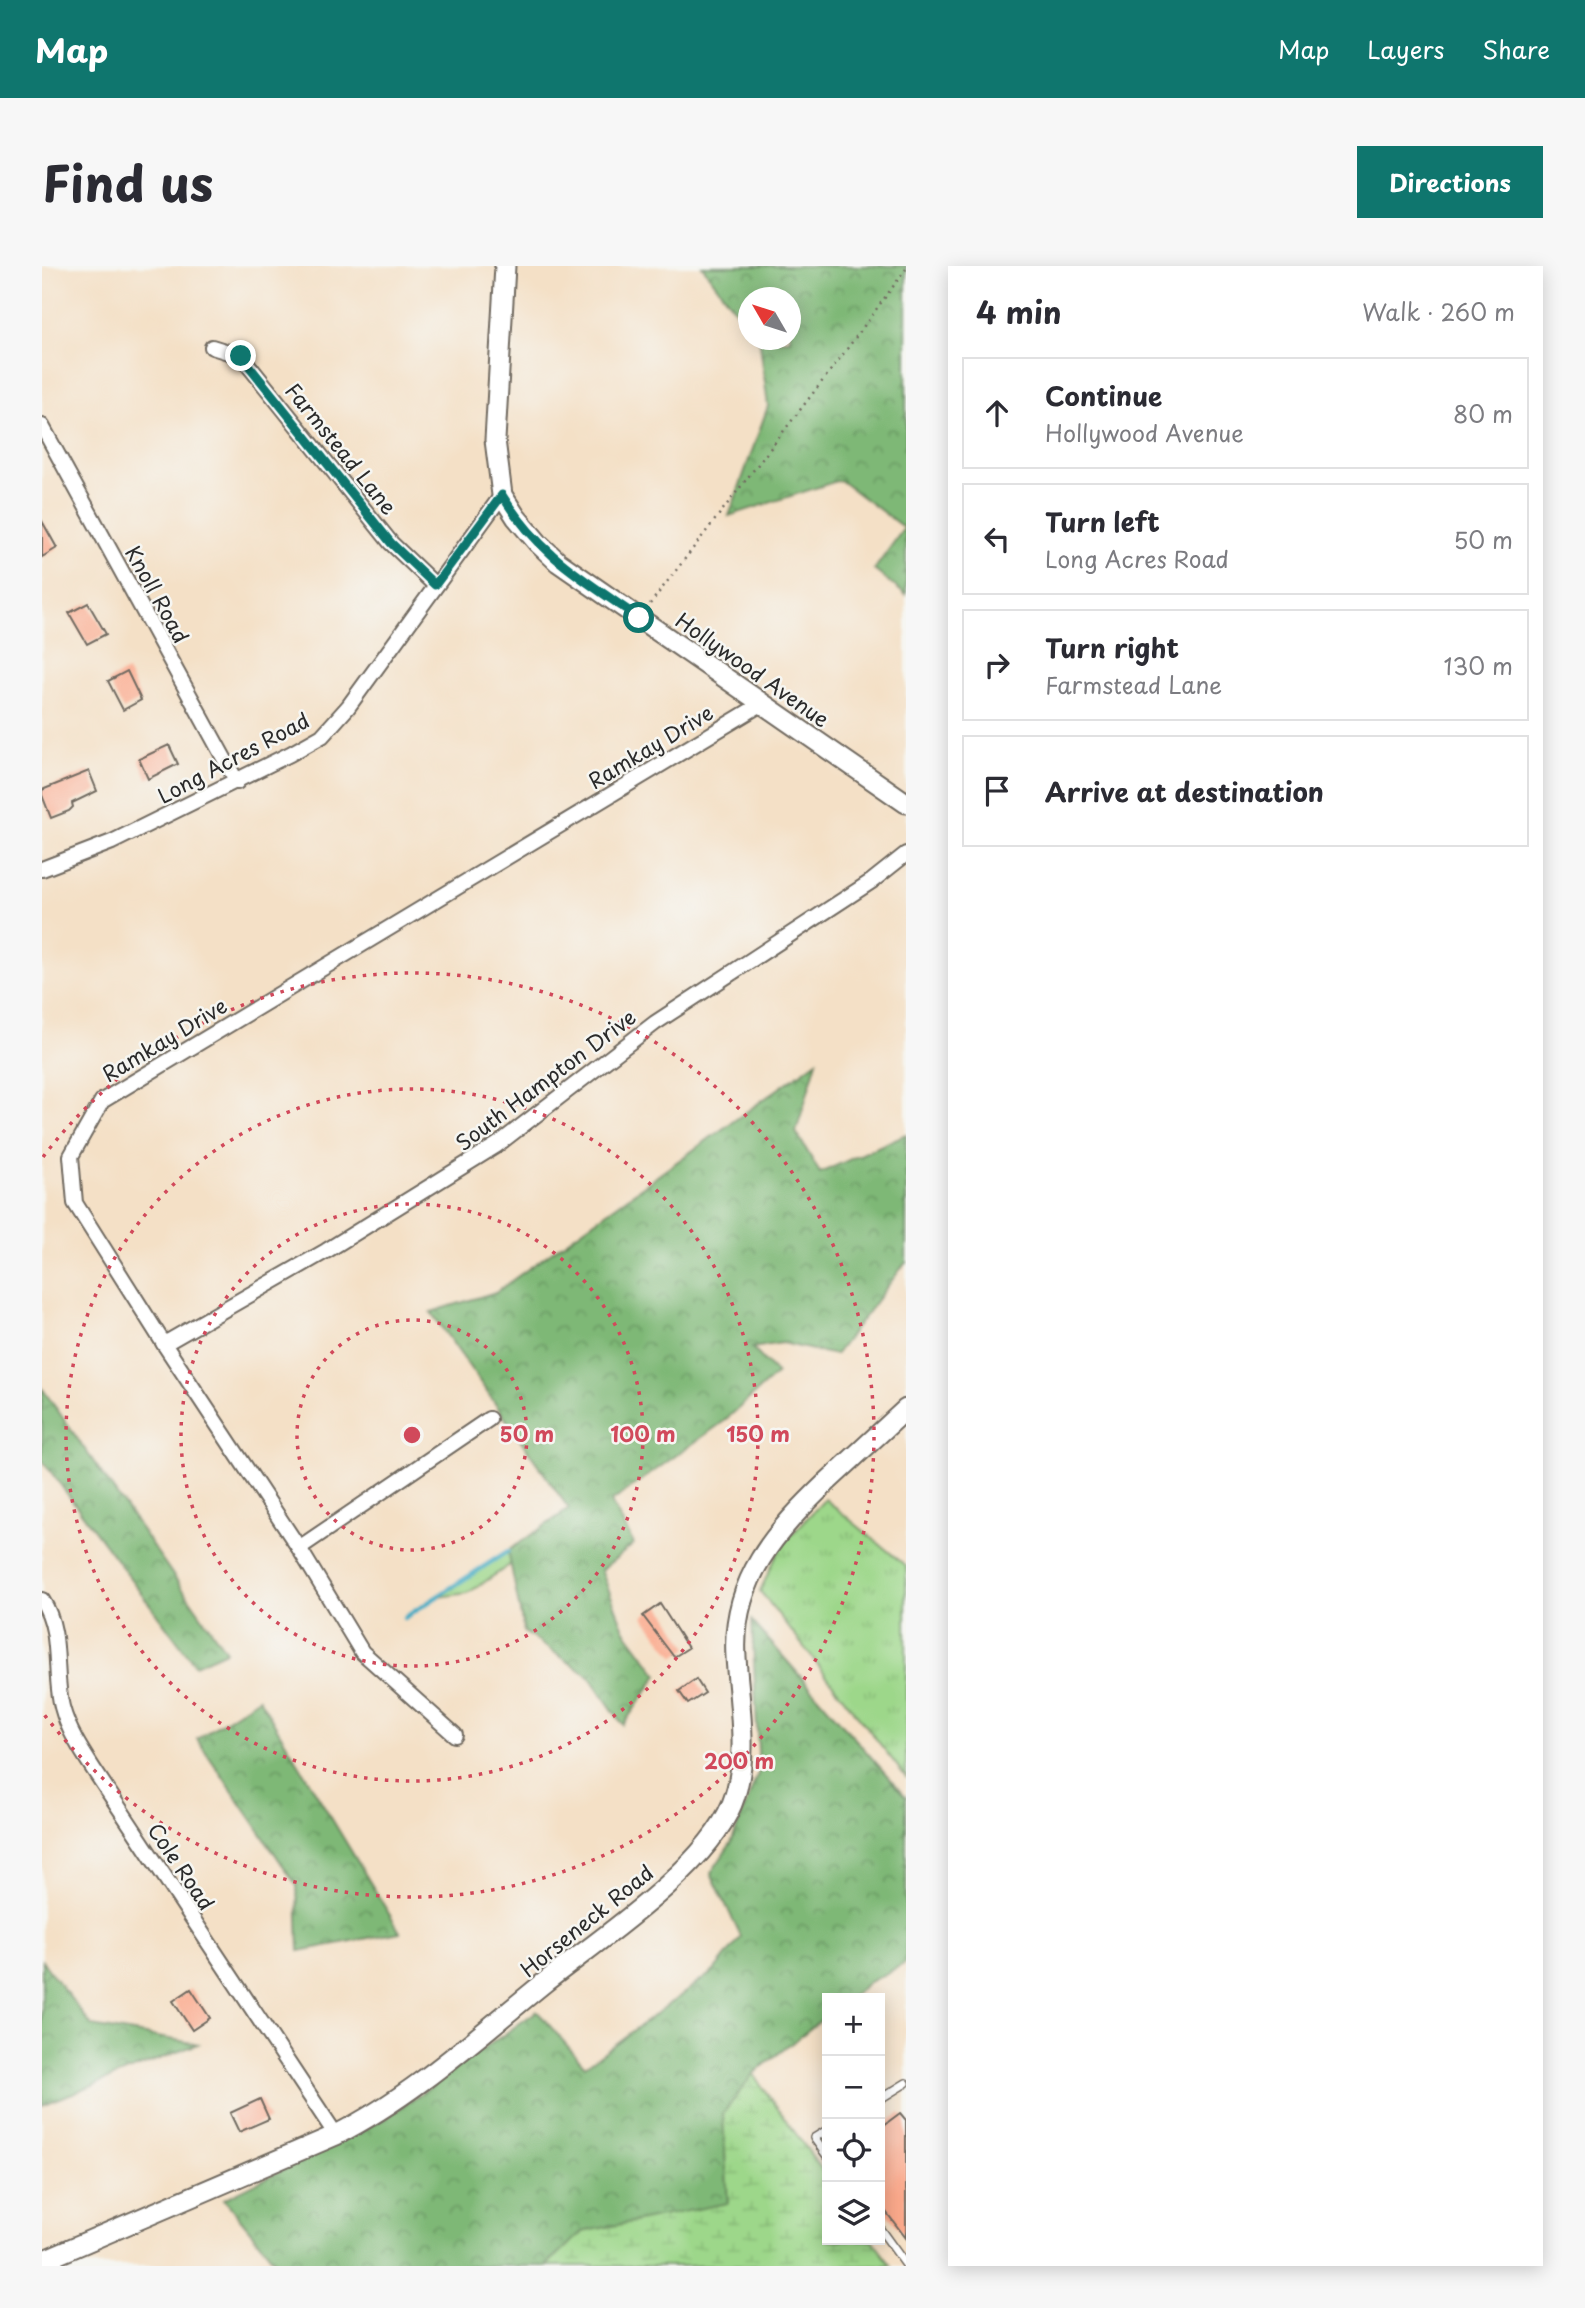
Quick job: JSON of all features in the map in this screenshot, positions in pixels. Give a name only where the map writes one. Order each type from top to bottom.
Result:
[{"type":"street","name":"Hollywood Avenue","points":[[505,266],[495,440],[502,495],[516,517],[558,562],[906,803]]},
{"type":"street","name":"Farmstead Lane","points":[[212,347],[241,356],[391,543],[435,585]]},
{"type":"street","name":"Knoll Road","points":[[42,426],[237,782]]},
{"type":"street","name":"Long Acres Road","points":[[42,869],[112,842],[237,782],[322,736],[348,707],[502,495]]},
{"type":"street","name":"Ramkay Drive","points":[[455,1735],[362,1652],[299,1548],[164,1344],[75,1203],[71,1156],[102,1101],[763,703]]},
{"type":"street","name":"South Hampton Drive","points":[[164,1344],[326,1251],[498,1145],[655,1023],[872,881],[906,854]]},
{"type":"street","name":"Horseneck Road","points":[[42,2261],[336,2135],[365,2120],[411,2089],[628,1917],[684,1868],[710,1841],[732,1804],[739,1780],[742,1757],[735,1628],[750,1577],[775,1536],[800,1508],[906,1409]]},
{"type":"street","points":[[299,1548],[489,1419]]},
{"type":"street","name":"Cole Road","points":[[42,1600],[54,1629],[62,1706],[72,1734],[101,1782],[336,2135]]},
{"type":"lane","points":[[885,2096],[906,2083]]},
{"type":"lane","points":[[822,2133],[814,2138],[822,2149]]},
{"type":"lane","points":[[885,2236],[906,2265]]},
{"type":"path","points":[[639,618],[906,269]]},
{"type":"green space","points":[[702,266],[906,266],[906,595],[874,570],[904,528],[840,480],[729,516],[768,406],[761,350],[801,350],[801,287],[738,287],[738,314]]},
{"type":"green space","points":[[817,1061],[796,1132],[820,1173],[906,1134],[906,1262],[835,1355],[782,1343],[752,1348],[777,1374],[723,1422],[611,1502],[634,1544],[601,1570],[624,1629],[658,1675],[623,1725],[589,1676],[524,1632],[508,1551],[569,1509],[431,1312],[496,1292]]},
{"type":"green space","points":[[42,1388],[226,1651],[195,1665],[42,1460]]},
{"type":"green space","points":[[825,1499],[906,1566],[906,1777],[760,1591],[781,1546]]},
{"type":"green space","points":[[508,1551],[511,1564],[468,1593],[439,1597]]},
{"type":"green space","points":[[752,1621],[906,1797],[906,1963],[869,1982],[855,1993],[822,1993],[822,2019],[753,2074],[723,2114],[728,2204],[582,2232],[546,2266],[279,2266],[224,2199],[386,2118],[537,2011],[585,2066],[714,1971],[741,1937],[711,1873],[731,1843],[759,1771]]},
{"type":"green space","points":[[259,1698],[400,1932],[299,1951],[297,1886],[197,1739]]},
{"type":"green space","points":[[42,1961],[92,2026],[198,2044],[42,2105]]},
{"type":"green space","points":[[753,2074],[822,2170],[822,2245],[876,2245],[892,2266],[546,2266],[582,2232],[728,2203],[723,2114]]},
{"type":"building","points":[[42,521],[57,548],[42,557]]},
{"type":"building","points":[[88,603],[106,634],[87,644],[69,613]]},
{"type":"building","points":[[127,671],[141,700],[123,710],[108,681]]},
{"type":"building","points":[[169,745],[178,764],[148,779],[139,759]]},
{"type":"building","points":[[89,771],[97,791],[72,803],[73,807],[69,811],[51,818],[42,790]]},
{"type":"building","points":[[660,1604],[688,1648],[674,1657],[643,1616]]},
{"type":"building","points":[[696,1679],[705,1693],[688,1704],[679,1691]]},
{"type":"building","points":[[191,1989],[210,2018],[192,2030],[173,2001]]},
{"type":"building","points":[[260,2099],[269,2119],[239,2132],[230,2113]]},
{"type":"building","points":[[900,2113],[906,2120],[906,2238],[885,2211],[885,2124]]},
{"type":"waterway","points":[[404,1618],[508,1551]]},
{"type":"route","points":[[241,356],[391,543],[435,585],[502,495],[516,517],[558,562],[639,618]]}]
